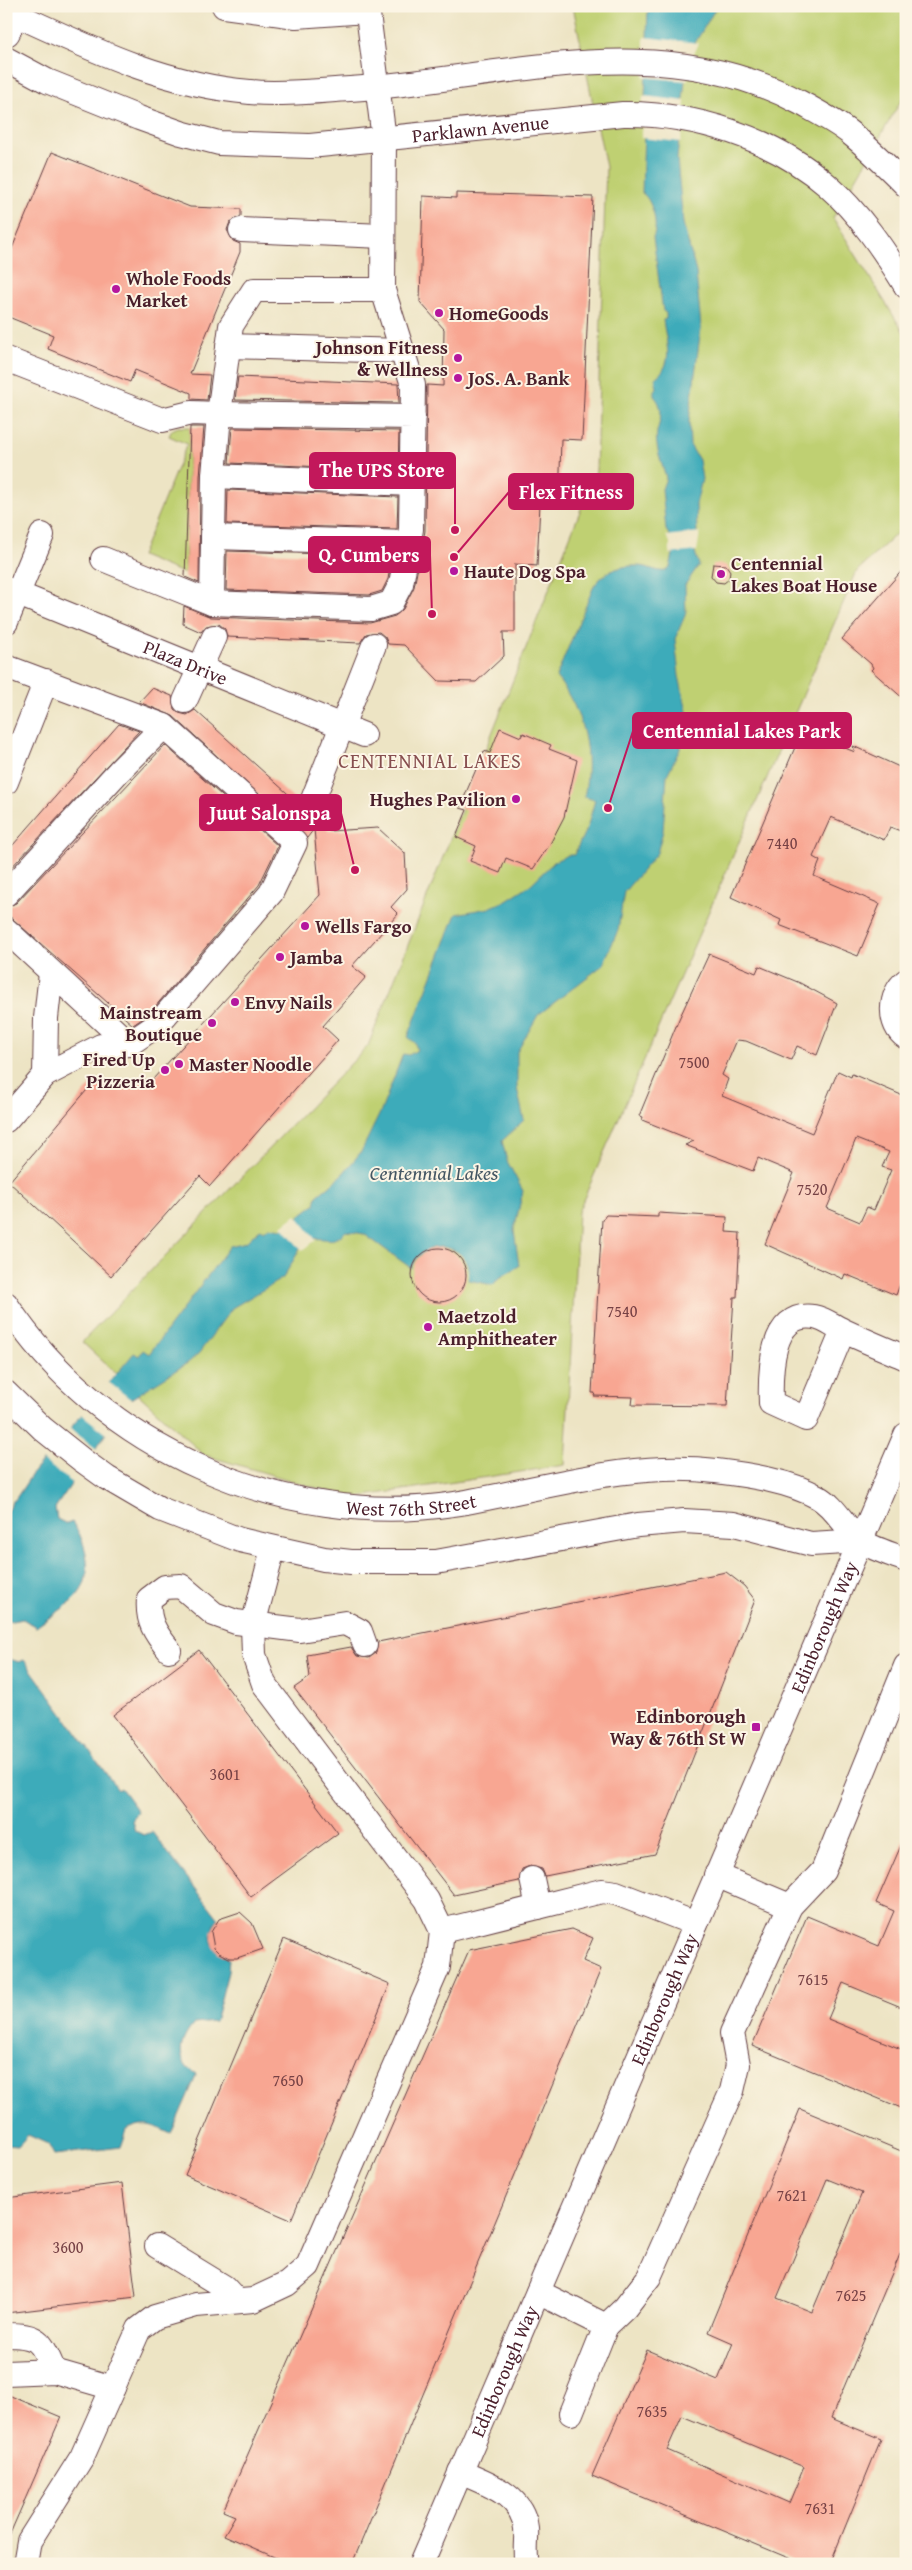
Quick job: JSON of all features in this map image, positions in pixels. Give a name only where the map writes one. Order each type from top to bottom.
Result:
[{"type":"street","points":[[103,559],[212,603],[372,609],[392,603],[401,584],[408,544],[412,484],[413,385],[383,290],[384,139],[367,8],[296,16],[224,6]]},
{"type":"street","points":[[11,15],[144,70],[210,87],[251,92],[286,93],[377,87],[582,63],[642,61],[706,68],[740,76],[774,89],[816,111],[848,132],[906,185]]},
{"type":"street","name":"Parklawn Avenue","points":[[6,59],[46,81],[139,118],[181,133],[219,143],[310,146],[588,117],[641,114],[695,121],[759,143],[794,161],[826,185],[860,218],[906,286]]},
{"type":"street","points":[[241,230],[383,236]]},
{"type":"street","points":[[212,603],[214,476],[231,326],[254,290],[383,290]]},
{"type":"street","points":[[228,346],[402,351]]},
{"type":"street","points":[[6,359],[162,420],[191,413],[413,417]]},
{"type":"street","points":[[214,476],[412,484]]},
{"type":"street","points":[[6,622],[12,592],[42,535]]},
{"type":"street","points":[[213,538],[408,544]]},
{"type":"street","name":"Plaza Drive","points":[[12,592],[364,735]]},
{"type":"street","points":[[185,701],[214,637]]},
{"type":"street","points":[[308,812],[374,645]]},
{"type":"street","points":[[6,667],[46,680],[164,726],[295,843],[271,893],[157,1025],[129,1044],[101,1046],[45,1075],[6,1120]]},
{"type":"street","points":[[6,782],[46,680]]},
{"type":"street","points":[[6,894],[119,771],[164,726]]},
{"type":"street","points":[[6,930],[129,1044]]},
{"type":"street","points":[[45,1075],[46,1018],[51,973]]},
{"type":"street","points":[[906,981],[895,993],[892,1013],[898,1028],[906,1038]]},
{"type":"street","name":"West 76th Street","points":[[6,1304],[51,1360],[82,1391],[136,1432],[165,1450],[240,1483],[306,1501],[385,1510],[452,1504],[608,1475],[664,1469],[717,1471],[777,1483],[820,1497],[861,1541],[906,1560]]},
{"type":"street","points":[[843,1331],[906,1358]]},
{"type":"street","name":"West 76th Street","points":[[9,1396],[43,1429],[107,1478],[160,1508],[240,1540],[351,1562],[436,1562],[638,1525],[684,1522],[734,1524],[811,1544],[861,1541]]},
{"type":"street","name":"Edinborough Way","points":[[421,2564],[906,1435]]},
{"type":"street","points":[[25,2564],[29,2541],[82,2457],[139,2329],[155,2317],[196,2305],[253,2300],[287,2284],[308,2266],[438,1967],[442,1931],[427,1900],[264,1684],[254,1655],[253,1625],[273,1548]]},
{"type":"street","points":[[169,1650],[158,1636],[147,1614],[149,1598],[164,1587],[181,1586],[214,1614],[236,1622],[300,1630],[345,1623],[360,1631],[365,1645]]},
{"type":"street","points":[[572,2413],[606,2326],[625,2308],[649,2277],[732,2091],[738,2065],[732,2033],[790,1906],[823,1871],[906,1666]]},
{"type":"street","points":[[716,1875],[790,1906]]},
{"type":"street","points":[[532,1879],[538,1907]]},
{"type":"street","points":[[442,1931],[602,1891],[616,1893],[696,1924]]},
{"type":"street","points":[[157,2246],[224,2286],[237,2301]]},
{"type":"street","points":[[538,2292],[606,2326]]},
{"type":"street","points":[[6,2335],[26,2335],[39,2341],[54,2371]]},
{"type":"street","points":[[6,2373],[54,2371],[113,2388]]},
{"type":"street","points":[[460,2472],[502,2492],[520,2509],[525,2526],[527,2564]]},
{"type":"green space","points":[[573,6],[906,6],[906,92],[833,218],[906,336],[906,525],[857,571],[578,1212],[565,1465],[351,1498],[204,1455],[82,1342],[368,1046],[596,471],[606,167]]},
{"type":"green space","points":[[178,427],[190,427],[185,574],[141,556],[187,444],[169,436],[172,430]]},
{"type":"water","name":"Centennial Lakes","points":[[648,6],[717,6],[695,43],[686,70],[677,159],[683,223],[696,272],[701,327],[689,421],[690,445],[699,460],[702,479],[696,504],[697,532],[695,552],[699,565],[685,585],[686,613],[675,639],[679,676],[687,712],[680,749],[667,775],[663,831],[657,853],[624,892],[618,930],[603,965],[538,1015],[517,1052],[517,1088],[524,1120],[502,1141],[507,1161],[523,1191],[514,1230],[519,1266],[498,1279],[493,1285],[468,1280],[468,1268],[464,1258],[456,1251],[447,1248],[437,1247],[426,1250],[417,1257],[411,1268],[364,1234],[346,1231],[337,1238],[330,1240],[313,1239],[300,1249],[283,1278],[232,1308],[199,1353],[189,1362],[129,1400],[55,1508],[57,1519],[67,1524],[72,1522],[78,1531],[85,1551],[87,1572],[80,1592],[69,1604],[36,1627],[23,1619],[6,1622],[6,1512],[10,1508],[12,1501],[15,1500],[34,1471],[134,1353],[139,1356],[143,1350],[149,1354],[230,1246],[246,1242],[260,1229],[264,1231],[269,1227],[282,1229],[315,1204],[317,1196],[340,1177],[361,1152],[381,1111],[403,1054],[409,1055],[417,1050],[415,1043],[408,1037],[456,914],[489,908],[505,901],[530,885],[555,861],[568,855],[574,855],[588,825],[595,800],[584,797],[587,765],[584,734],[573,704],[566,690],[556,677],[597,582],[609,572],[623,567],[638,566],[666,571],[670,567],[674,550],[673,541],[666,530],[662,489],[666,478],[656,438],[661,410],[654,396],[654,390],[657,388],[655,378],[665,366],[667,360],[668,352],[663,320],[666,319],[666,313],[663,311],[653,237],[655,232],[654,213],[646,196],[642,193]]},
{"type":"water","points":[[6,1658],[19,1662],[24,1660],[118,1790],[121,1788],[138,1811],[132,1821],[135,1831],[144,1835],[152,1832],[219,1919],[212,1930],[212,1942],[218,1951],[229,1958],[228,1972],[215,2022],[194,2024],[182,2044],[182,2057],[185,2063],[197,2074],[171,2134],[149,2125],[139,2125],[127,2130],[121,2147],[54,2155],[48,2144],[28,2135],[18,2146],[6,2145]]},
{"type":"pier","points":[[644,37],[699,43],[693,56],[687,81],[644,77]]},
{"type":"pier","points":[[643,96],[685,101],[681,142],[641,138]]},
{"type":"pier","points":[[700,532],[697,551],[670,554],[670,542],[666,536]]},
{"type":"pier","points":[[296,1215],[316,1240],[302,1251],[282,1226]]},
{"type":"pier","points":[[107,1381],[133,1401],[108,1435],[80,1413]]},
{"type":"pier","points":[[68,1427],[98,1450],[74,1484],[41,1459]]},
{"type":"building","name":"Whole Foods Market","points":[[52,152],[190,207],[241,209],[241,216],[230,222],[227,230],[233,241],[240,244],[240,252],[190,374],[210,375],[207,400],[191,399],[191,393],[135,370],[130,382],[48,349],[53,335],[6,316],[6,263]]},
{"type":"building","points":[[456,193],[593,197],[582,440],[561,439],[559,504],[540,503],[537,566],[515,564],[515,632],[503,632],[504,656],[476,682],[439,681],[404,645],[388,644],[385,637],[379,632],[366,634],[360,643],[227,637],[225,629],[219,624],[206,626],[201,632],[183,624],[184,606],[211,617],[370,623],[395,616],[403,609],[414,587],[425,531],[427,385],[443,386],[444,329],[420,302],[423,196],[456,198]]},
{"type":"building","points":[[238,377],[398,384],[399,403],[235,400]]},
{"type":"building","points":[[190,427],[204,427],[200,476],[199,583],[185,577]]},
{"type":"building","points":[[232,428],[399,431],[398,470],[229,463]]},
{"type":"building","points":[[228,490],[398,497],[397,529],[227,524]]},
{"type":"building","points":[[227,551],[392,556],[388,579],[382,591],[369,595],[226,590]]},
{"type":"building","name":"Centennial Lakes Boat House","points":[[713,564],[726,565],[730,571],[729,579],[724,583],[716,582],[711,576]]},
{"type":"building","points":[[906,566],[906,701],[871,670],[873,668],[871,664],[842,639]]},
{"type":"building","points":[[152,688],[172,696],[174,709],[179,713],[187,715],[195,710],[297,802],[295,814],[303,825],[310,825],[318,821],[329,831],[378,828],[405,853],[407,889],[391,907],[398,914],[352,966],[366,977],[323,1026],[338,1040],[210,1186],[200,1176],[111,1276],[9,1182],[92,1084],[153,1079],[320,895],[314,829],[307,838],[173,716],[139,702]]},
{"type":"building","points":[[119,724],[139,731],[6,873],[6,853]]},
{"type":"building","name":"Hughes Pavilion","points":[[500,728],[521,737],[523,733],[551,745],[549,749],[577,760],[564,817],[550,844],[533,869],[506,858],[500,873],[470,861],[476,846],[456,837],[467,810],[460,808],[468,788],[484,751],[490,753]]},
{"type":"building","points":[[802,731],[855,752],[853,746],[906,770],[906,833],[890,827],[884,840],[831,817],[813,857],[820,861],[814,876],[880,904],[858,956],[779,925],[781,920],[731,897]]},
{"type":"building","points":[[165,745],[278,846],[259,885],[148,1015],[133,1025],[6,913],[6,907],[16,903]]},
{"type":"building","points":[[709,954],[756,973],[759,966],[800,983],[837,1003],[817,1055],[797,1046],[791,1060],[746,1041],[737,1040],[722,1075],[728,1079],[722,1096],[812,1133],[838,1071],[851,1077],[852,1074],[906,1097],[906,1268],[896,1295],[845,1274],[843,1279],[765,1244],[794,1173],[758,1158],[753,1171],[685,1145],[694,1141],[642,1120],[643,1117],[639,1116],[679,1019]],"holes":[[[856,1139],[889,1152],[882,1167],[891,1170],[874,1210],[867,1207],[860,1222],[827,1208]]]},
{"type":"building","points":[[658,1213],[727,1217],[726,1232],[740,1233],[737,1297],[734,1297],[727,1406],[632,1405],[633,1397],[594,1396],[595,1393],[592,1393],[602,1220],[606,1215],[658,1217]]},
{"type":"building","name":"Maetzold Amphitheater","points":[[434,1248],[444,1248],[454,1252],[462,1260],[466,1275],[462,1290],[454,1298],[444,1302],[434,1302],[424,1298],[416,1290],[412,1280],[412,1270],[416,1260],[424,1252]]},
{"type":"building","points":[[726,1572],[744,1586],[755,1600],[655,1854],[545,1876],[542,1869],[530,1866],[522,1869],[519,1881],[454,1895],[294,1688],[310,1677],[307,1655],[351,1647],[357,1656],[369,1658],[376,1653],[378,1642]]},
{"type":"building","points":[[199,1650],[338,1833],[251,1897],[113,1715]]},
{"type":"building","points":[[906,1834],[906,2009],[843,1983],[828,2019],[906,2051],[906,2110],[752,2046],[807,1916],[879,1946],[894,1911],[876,1903]]},
{"type":"building","points":[[240,1912],[252,1923],[263,1949],[237,1958],[229,1958],[214,1948],[211,1932],[219,1919]]},
{"type":"building","points":[[572,1929],[593,1938],[583,1961],[601,1969],[352,2564],[290,2564],[224,2535],[235,2516],[223,2511],[469,1950]]},
{"type":"building","points":[[284,1939],[390,1984],[291,2220],[185,2175]]},
{"type":"building","points":[[800,2109],[906,2153],[906,2240],[831,2418],[881,2439],[830,2564],[803,2564],[592,2476],[647,2350],[718,2380],[733,2343],[708,2332]],"holes":[[[827,2179],[862,2193],[812,2312],[777,2298]],[[682,2416],[804,2467],[789,2503],[667,2450]]]},
{"type":"building","points":[[122,2183],[136,2297],[6,2313],[6,2198]]},
{"type":"building","points":[[6,2394],[61,2417],[6,2543]]},
{"type":"place","name":"Whole Foods Market","points":[[116,289]]},
{"type":"place","name":"HomeGoods","points":[[439,313]]},
{"type":"place","name":"Johnson Fitness & Wellness","points":[[458,358]]},
{"type":"place","name":"JoS. A. Bank","points":[[458,378]]},
{"type":"place","name":"The UPS Store","points":[[455,530]]},
{"type":"place","name":"Flex Fitness","points":[[454,557]]},
{"type":"place","name":"Haute Dog Spa","points":[[454,571]]},
{"type":"place","name":"Centennial Lakes Boat House","points":[[721,574]]},
{"type":"place","name":"Q. Cumbers","points":[[432,614]]},
{"type":"place","name":"Hughes Pavilion","points":[[516,799]]},
{"type":"place","name":"Centennial Lakes Park","points":[[608,808]]},
{"type":"place","name":"Juut Salonspa","points":[[355,870]]},
{"type":"place","name":"Wells Fargo","points":[[305,926]]},
{"type":"place","name":"Jamba","points":[[280,957]]},
{"type":"place","name":"Envy Nails","points":[[235,1002]]},
{"type":"place","name":"Mainstream Boutique","points":[[212,1023]]},
{"type":"place","name":"Master Noodle","points":[[179,1064]]},
{"type":"place","name":"Fired Up Pizzeria","points":[[165,1070]]},
{"type":"place","name":"Maetzold Amphitheater","points":[[428,1327]]},
{"type":"place","name":"Edinborough Way & 76th St W","points":[[756,1727]]},
{"type":"district","name":"CENTENNIAL LAKES","points":[[430,760]]}]
